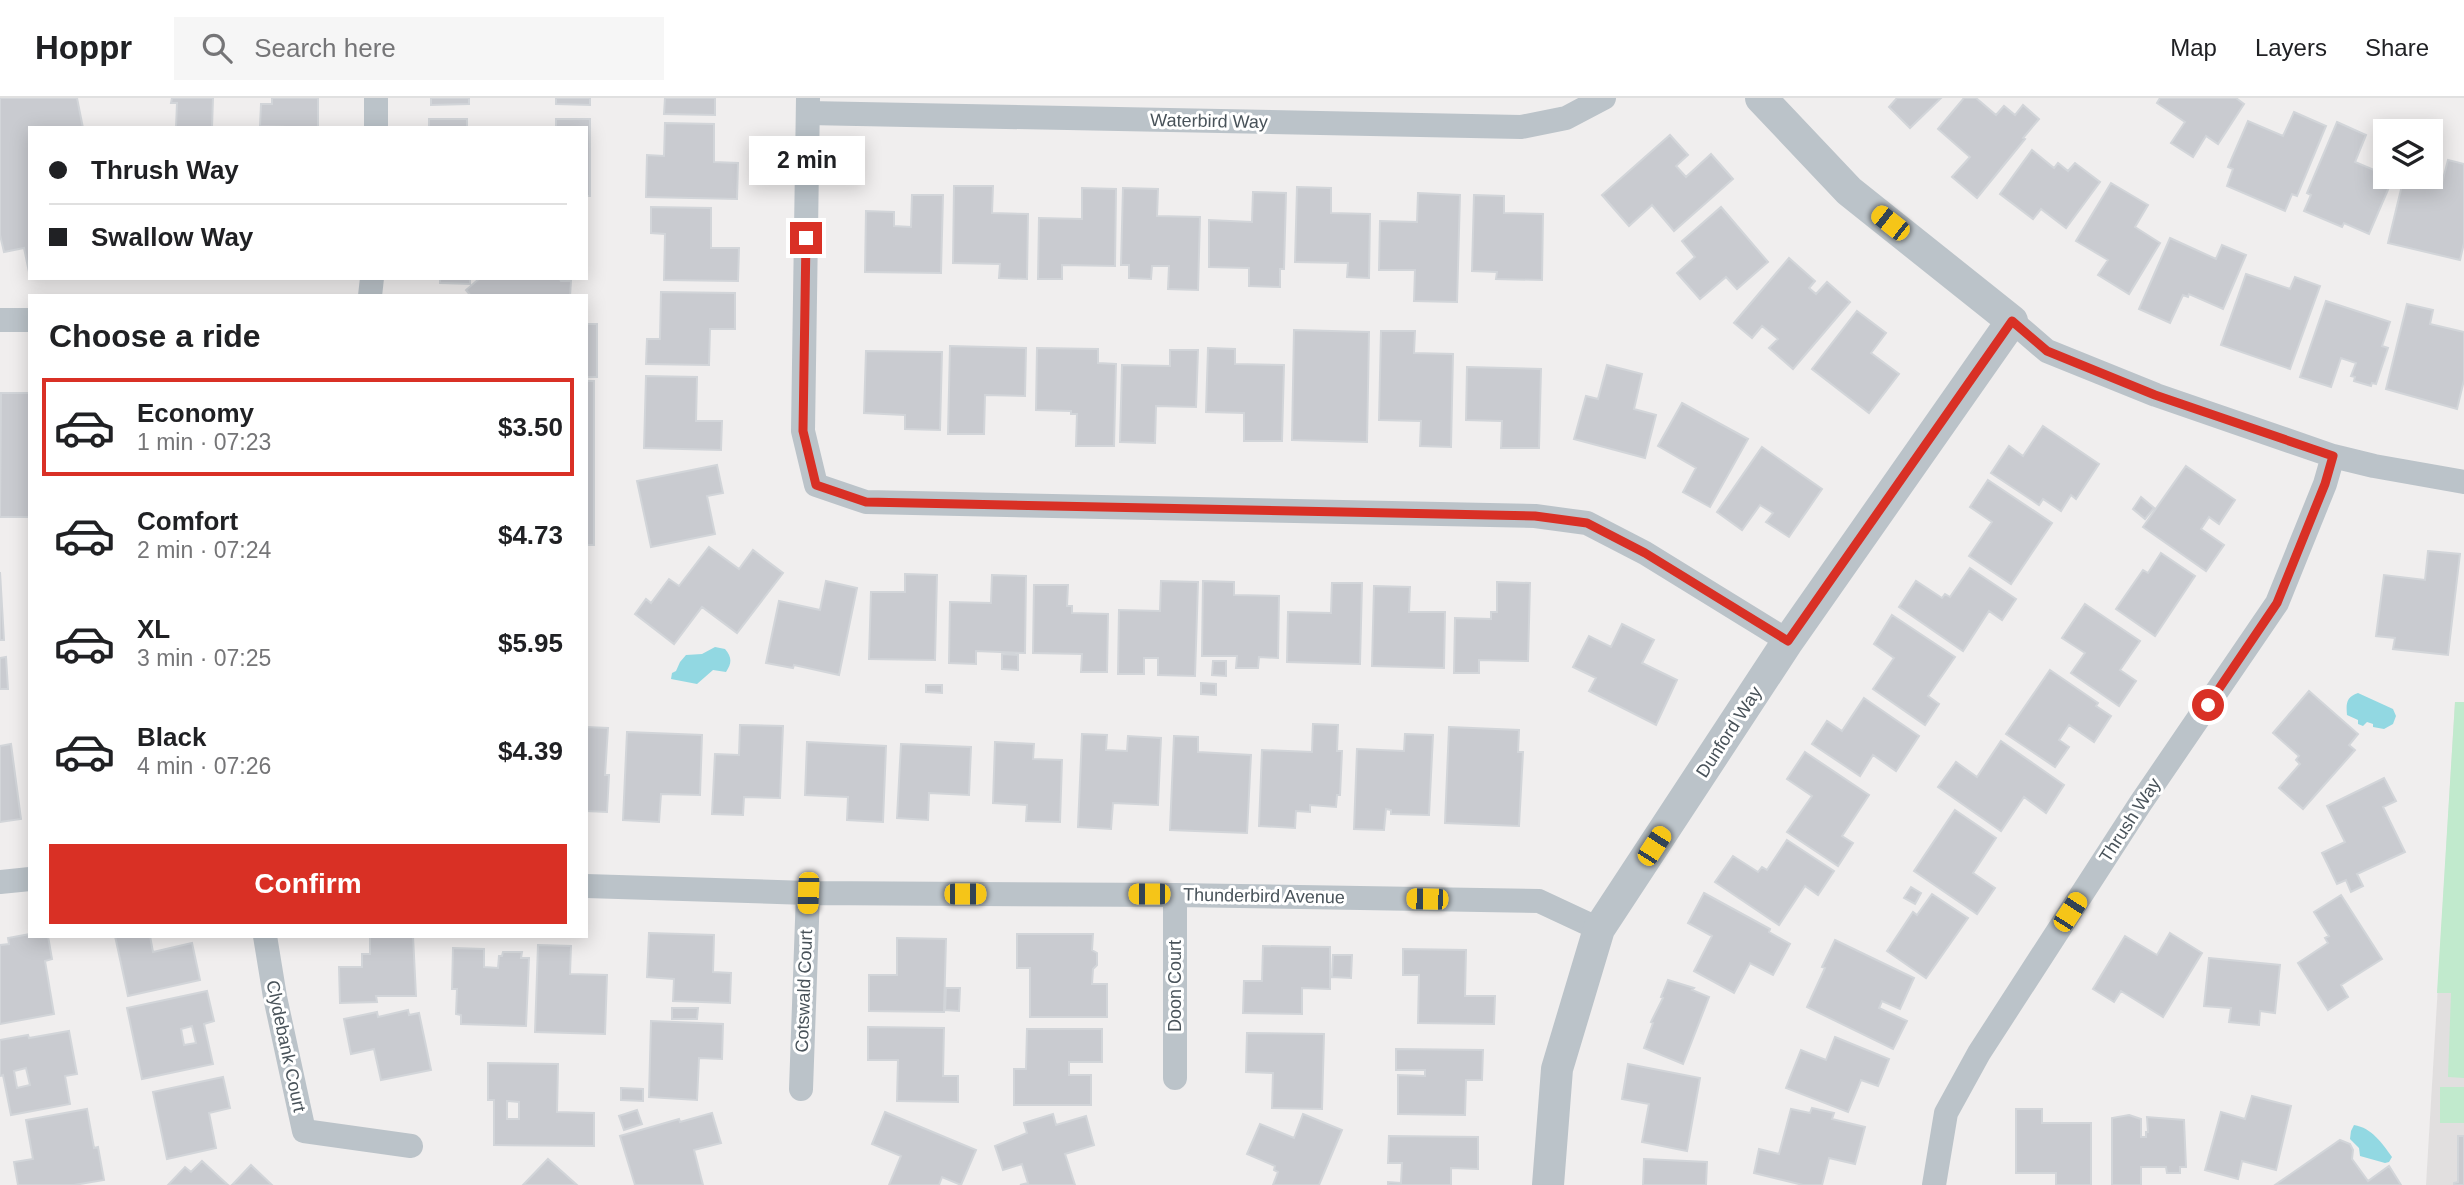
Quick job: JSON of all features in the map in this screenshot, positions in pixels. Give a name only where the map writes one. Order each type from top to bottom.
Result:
[{"type":"street","points":[[376,98],[376,126]]},
{"type":"street","name":"Waterbird Way","points":[[808,106],[1521,127],[1566,118],[1604,98]]},
{"type":"street","points":[[1761,98],[1849,191],[2047,351],[2155,395],[2333,456],[2374,467],[2464,482]]},
{"type":"street","points":[[808,106],[803,431],[816,485],[866,502],[1535,516],[1587,523],[1645,553],[1788,641]]},
{"type":"street","points":[[0,320],[28,320]]},
{"type":"street","name":"Dunford Way","points":[[1548,1185],[1558,1069],[1599,929],[1788,641],[2012,321]]},
{"type":"street","name":"Thrush Way","points":[[1934,1185],[1946,1113],[1979,1053],[2140,804],[2277,603],[2325,484],[2333,456]]},
{"type":"street","points":[[0,882],[28,879]]},
{"type":"street","name":"Thunderbird Avenue","points":[[588,886],[808,893],[1539,901],[1599,929]]},
{"type":"street","name":"Cotswald Court","points":[[801,1089],[808,893]]},
{"type":"street","name":"Doon Court","points":[[1175,895],[1175,1078]]},
{"type":"street","name":"Clydebank Court","points":[[265,938],[304,1131],[411,1146]]},
{"type":"shaded area","points":[[2455,702],[2464,702],[2464,1185],[2426,1185]]},
{"type":"green space","points":[[2455,702],[2464,702],[2464,1078],[2448,1077],[2451,993],[2437,993]]},
{"type":"green space","points":[[2440,1087],[2464,1087],[2464,1123],[2440,1123]]},
{"type":"water","points":[[715,647],[725,649],[730,657],[726,672],[713,670],[697,684],[671,679],[672,673],[686,655],[702,654]]},
{"type":"water","points":[[2358,693],[2393,709],[2396,716],[2393,724],[2384,729],[2373,727],[2373,724],[2367,722],[2363,726],[2358,724],[2358,720],[2347,715],[2348,701]]},
{"type":"water","points":[[2354,1125],[2366,1129],[2376,1137],[2392,1157],[2389,1162],[2360,1156],[2359,1148],[2350,1139]]},
{"type":"building","points":[[0,98],[77,98],[83,126],[28,126],[28,267],[24,248],[4,252],[0,235]]},
{"type":"building","points":[[172,98],[213,98],[212,126],[176,126],[177,103],[171,103]]},
{"type":"building","points":[[272,98],[318,98],[318,126],[260,126],[261,104],[272,104]]},
{"type":"building","points":[[431,98],[469,98],[469,104],[431,105]]},
{"type":"building","points":[[556,98],[590,98],[590,105],[556,104]]},
{"type":"building","points":[[665,98],[715,98],[715,115],[664,114]]},
{"type":"building","points":[[1897,98],[1941,98],[1910,128],[1889,107]]},
{"type":"building","points":[[1964,98],[1976,98],[1996,115],[2004,106],[2015,115],[2023,105],[2039,119],[1977,198],[1952,177],[1970,157],[1938,129]]},
{"type":"building","points":[[2160,98],[2236,98],[2244,104],[2218,144],[2206,136],[2193,157],[2171,143],[2185,122],[2157,103]]},
{"type":"building","points":[[2294,112],[2326,126],[2297,196],[2292,194],[2285,211],[2227,186],[2233,169],[2228,167],[2248,121],[2283,136]]},
{"type":"building","points":[[429,119],[467,119],[467,126],[429,126]]},
{"type":"building","points":[[556,119],[590,119],[590,196],[588,126],[556,126]]},
{"type":"building","points":[[2337,122],[2366,135],[2355,162],[2373,170],[2373,189],[2388,189],[2369,234],[2344,223],[2342,227],[2304,211],[2311,195],[2307,193]]},
{"type":"building","points":[[665,123],[714,124],[714,162],[738,163],[737,199],[646,197],[647,155],[664,156]]},
{"type":"building","points":[[1670,135],[1688,155],[1676,166],[1686,177],[1711,154],[1733,179],[1674,231],[1652,205],[1629,226],[1602,195]]},
{"type":"building","points":[[2032,150],[2054,168],[2058,163],[2068,171],[2075,163],[2100,182],[2066,228],[2041,209],[2033,219],[2000,194]]},
{"type":"building","points":[[2448,160],[2464,164],[2464,243],[2460,260],[2388,243],[2401,189],[2443,189]]},
{"type":"building","points":[[2111,183],[2148,205],[2135,227],[2160,243],[2129,294],[2098,275],[2108,260],[2076,241]]},
{"type":"building","points":[[954,186],[993,186],[992,213],[1028,214],[1027,279],[999,278],[1000,264],[953,263]]},
{"type":"building","points":[[1297,187],[1331,188],[1331,213],[1370,214],[1369,278],[1347,277],[1348,263],[1295,262]]},
{"type":"building","points":[[1082,188],[1116,189],[1115,266],[1062,265],[1062,279],[1038,279],[1039,218],[1082,219]]},
{"type":"building","points":[[1123,188],[1158,189],[1157,216],[1200,217],[1198,290],[1168,289],[1169,266],[1152,266],[1151,279],[1129,278],[1129,265],[1121,265]]},
{"type":"building","points":[[1253,192],[1286,193],[1284,269],[1280,269],[1280,287],[1249,286],[1249,268],[1209,267],[1209,220],[1252,222]]},
{"type":"building","points":[[1418,193],[1460,195],[1457,302],[1414,301],[1415,270],[1379,270],[1380,221],[1417,222]]},
{"type":"building","points":[[912,195],[943,195],[941,273],[865,272],[866,211],[894,212],[894,226],[911,227]]},
{"type":"building","points":[[1474,195],[1504,196],[1504,213],[1543,214],[1542,280],[1496,279],[1497,272],[1472,271]]},
{"type":"building","points":[[651,207],[711,208],[711,248],[739,248],[738,281],[664,280],[665,234],[651,233]]},
{"type":"building","points":[[1721,207],[1768,262],[1737,289],[1726,277],[1700,299],[1677,273],[1695,257],[1682,241]]},
{"type":"building","points":[[2170,238],[2216,259],[2222,245],[2246,255],[2223,309],[2189,294],[2188,297],[2183,295],[2170,323],[2139,309]]},
{"type":"building","points":[[1789,258],[1815,281],[1809,288],[1816,294],[1827,282],[1850,302],[1793,369],[1769,348],[1778,339],[1762,326],[1752,338],[1734,323]]},
{"type":"building","points":[[2246,274],[2290,289],[2295,277],[2320,286],[2290,369],[2221,345]]},
{"type":"building","points":[[440,280],[470,280],[470,284],[440,283]]},
{"type":"building","points":[[478,280],[571,281],[570,294],[469,294],[466,290]]},
{"type":"building","points":[[661,292],[735,293],[735,329],[710,329],[709,365],[646,364],[647,339],[660,339]]},
{"type":"building","points":[[2326,301],[2390,322],[2382,346],[2388,348],[2376,384],[2372,383],[2371,386],[2354,381],[2355,377],[2351,376],[2356,363],[2341,358],[2331,387],[2300,377]]},
{"type":"building","points":[[2407,304],[2433,310],[2430,324],[2464,332],[2464,380],[2457,409],[2386,389]]},
{"type":"building","points":[[1857,311],[1886,333],[1871,353],[1899,374],[1869,413],[1812,369]]},
{"type":"building","points":[[588,324],[597,324],[597,377],[588,377]]},
{"type":"building","points":[[1294,330],[1369,332],[1367,442],[1292,440]]},
{"type":"building","points":[[1381,331],[1415,331],[1414,353],[1453,354],[1451,447],[1420,446],[1421,421],[1379,420]]},
{"type":"building","points":[[950,346],[1026,348],[1025,396],[985,395],[984,434],[948,434]]},
{"type":"building","points":[[1037,348],[1098,349],[1098,363],[1116,364],[1114,446],[1076,446],[1077,414],[1071,414],[1071,411],[1036,410]]},
{"type":"building","points":[[1208,348],[1235,349],[1235,364],[1284,365],[1282,441],[1244,441],[1244,413],[1206,412]]},
{"type":"building","points":[[1170,350],[1198,350],[1196,407],[1156,406],[1155,443],[1120,442],[1122,365],[1170,366]]},
{"type":"building","points":[[866,351],[942,352],[940,430],[905,429],[905,415],[864,413]]},
{"type":"building","points":[[1607,365],[1642,374],[1634,409],[1656,415],[1645,458],[1574,439],[1586,396],[1598,399]]},
{"type":"building","points":[[1467,367],[1541,369],[1539,448],[1501,448],[1502,421],[1466,420]]},
{"type":"building","points":[[646,376],[697,377],[696,421],[722,421],[721,450],[644,448]]},
{"type":"building","points":[[588,381],[594,381],[594,545],[588,545]]},
{"type":"building","points":[[1,393],[28,393],[28,517],[0,517]]},
{"type":"building","points":[[1682,403],[1748,439],[1710,507],[1683,492],[1696,468],[1658,446]]},
{"type":"building","points":[[2043,426],[2099,464],[2076,499],[2071,495],[2061,511],[2043,499],[2039,505],[1991,473],[2009,446],[2023,456]]},
{"type":"building","points":[[1762,447],[1822,489],[1789,537],[1766,522],[1773,513],[1760,505],[1742,530],[1717,512]]},
{"type":"building","points":[[717,465],[723,493],[707,496],[715,534],[651,547],[637,481]]},
{"type":"building","points":[[2186,466],[2235,500],[2219,524],[2209,517],[2201,529],[2224,545],[2206,571],[2143,527]]},
{"type":"building","points":[[1988,480],[2052,523],[2011,584],[1969,556],[1992,522],[1970,507]]},
{"type":"building","points":[[2141,497],[2154,508],[2145,519],[2133,509]]},
{"type":"building","points":[[709,547],[739,569],[753,550],[783,573],[737,633],[702,607],[674,644],[635,614],[646,599],[651,603],[669,579],[679,586]]},
{"type":"building","points":[[2428,551],[2460,554],[2448,655],[2393,649],[2395,638],[2376,636],[2384,575],[2425,580]]},
{"type":"building","points":[[2161,553],[2195,576],[2155,636],[2116,609],[2143,570],[2148,573]]},
{"type":"building","points":[[1970,568],[2016,599],[2002,620],[1989,611],[1963,651],[1899,607],[1916,581],[1942,598],[1945,594],[1950,597]]},
{"type":"building","points":[[0,572],[4,640],[0,640]]},
{"type":"building","points":[[905,574],[937,575],[935,660],[869,659],[871,592],[905,592]]},
{"type":"building","points":[[992,575],[1026,576],[1025,653],[976,651],[976,664],[949,663],[950,602],[991,603]]},
{"type":"building","points":[[826,581],[857,588],[839,675],[794,665],[793,668],[766,663],[779,601],[820,610]]},
{"type":"building","points":[[1161,581],[1198,582],[1195,676],[1158,675],[1158,658],[1144,658],[1144,674],[1118,674],[1119,610],[1160,611]]},
{"type":"building","points":[[1203,581],[1234,582],[1234,595],[1279,596],[1278,658],[1259,657],[1258,668],[1236,668],[1237,656],[1202,656]]},
{"type":"building","points":[[1497,582],[1530,583],[1528,661],[1479,660],[1479,673],[1454,673],[1455,618],[1491,619],[1491,612],[1497,612]]},
{"type":"building","points":[[1332,583],[1362,583],[1360,664],[1287,662],[1288,612],[1331,613]]},
{"type":"building","points":[[1034,585],[1068,585],[1067,606],[1072,606],[1072,613],[1108,614],[1107,672],[1081,672],[1082,654],[1033,653]]},
{"type":"building","points":[[1374,586],[1410,587],[1409,612],[1445,612],[1444,668],[1372,666]]},
{"type":"building","points":[[2085,604],[2140,641],[2120,670],[2136,681],[2119,706],[2071,673],[2085,653],[2062,638]]},
{"type":"building","points":[[1892,615],[1955,657],[1928,696],[1939,704],[1925,725],[1873,689],[1894,658],[1874,644]]},
{"type":"building","points":[[1622,624],[1654,640],[1642,663],[1677,680],[1656,725],[1589,691],[1596,678],[1573,667],[1589,636],[1611,647]]},
{"type":"building","points":[[1002,654],[1018,655],[1018,670],[1002,669]]},
{"type":"building","points":[[6,657],[8,689],[0,689],[0,658]]},
{"type":"building","points":[[1213,661],[1226,661],[1226,676],[1212,675]]},
{"type":"building","points":[[2050,670],[2098,703],[2096,706],[2111,716],[2094,742],[2069,725],[2059,740],[2069,747],[2055,767],[2006,734]]},
{"type":"building","points":[[1201,683],[1216,684],[1216,695],[1201,694]]},
{"type":"building","points":[[926,685],[942,685],[942,693],[926,692]]},
{"type":"building","points":[[2309,691],[2358,734],[2349,745],[2355,750],[2303,809],[2279,788],[2300,764],[2296,760],[2299,756],[2273,733]]},
{"type":"building","points":[[1864,698],[1919,736],[1896,771],[1873,755],[1860,776],[1812,744],[1827,721],[1842,731]]},
{"type":"building","points":[[1313,724],[1338,725],[1337,751],[1342,751],[1340,795],[1337,795],[1336,807],[1310,805],[1310,812],[1296,811],[1295,828],[1259,826],[1262,750],[1312,752]]},
{"type":"building","points":[[740,725],[783,726],[780,798],[744,797],[743,815],[712,814],[715,754],[739,755]]},
{"type":"building","points":[[588,727],[608,728],[605,775],[609,775],[607,812],[588,811]]},
{"type":"building","points":[[1449,727],[1519,730],[1518,752],[1523,752],[1519,826],[1445,823]]},
{"type":"building","points":[[627,732],[702,735],[700,795],[661,794],[659,822],[623,820]]},
{"type":"building","points":[[1082,734],[1107,735],[1106,750],[1127,751],[1128,736],[1161,738],[1158,805],[1113,803],[1111,829],[1078,827]]},
{"type":"building","points":[[1405,734],[1433,735],[1429,815],[1391,814],[1391,810],[1386,809],[1384,830],[1354,829],[1357,749],[1404,751]]},
{"type":"building","points":[[1174,736],[1198,737],[1198,752],[1251,755],[1247,833],[1170,830]]},
{"type":"building","points":[[2001,741],[2064,785],[2046,813],[2024,797],[2001,831],[1938,787],[1956,762],[1977,777]]},
{"type":"building","points":[[807,742],[886,746],[883,822],[847,820],[848,797],[805,795]]},
{"type":"building","points":[[995,742],[1034,744],[1033,759],[1062,760],[1060,822],[1026,821],[1027,805],[993,803]]},
{"type":"building","points":[[11,744],[21,819],[0,822],[0,746]]},
{"type":"building","points":[[901,744],[971,747],[969,795],[929,793],[928,820],[897,818]]},
{"type":"building","points":[[1805,752],[1869,795],[1842,836],[1853,843],[1838,866],[1787,832],[1812,796],[1787,779]]},
{"type":"building","points":[[2384,778],[2396,801],[2383,807],[2405,852],[2357,874],[2363,886],[2351,892],[2346,880],[2337,884],[2322,853],[2345,842],[2327,806]]},
{"type":"building","points":[[1955,810],[1996,838],[1973,873],[1995,888],[1977,914],[1914,871]]},
{"type":"building","points":[[1787,840],[1834,871],[1818,895],[1805,886],[1779,925],[1715,882],[1733,856],[1758,872],[1762,867],[1767,870]]},
{"type":"building","points":[[1911,887],[1921,893],[1915,904],[1904,898]]},
{"type":"building","points":[[1704,893],[1770,929],[1769,932],[1790,944],[1773,975],[1750,963],[1734,993],[1694,971],[1712,936],[1688,923]]},
{"type":"building","points":[[1932,894],[1968,918],[1926,978],[1887,951],[1913,912],[1917,915]]},
{"type":"building","points":[[2341,895],[2382,959],[2341,985],[2348,997],[2328,1010],[2298,963],[2328,943],[2325,938],[2329,936],[2314,912]]},
{"type":"building","points":[[649,933],[714,935],[713,972],[731,973],[730,1003],[673,1001],[674,979],[647,977]]},
{"type":"building","points":[[2170,933],[2202,953],[2163,1017],[2121,991],[2114,1002],[2093,989],[2125,936],[2157,955]]},
{"type":"building","points":[[28,934],[28,938],[48,938],[52,959],[45,961],[54,1014],[0,1024],[0,945],[9,944],[8,938]]},
{"type":"building","points":[[1017,934],[1093,934],[1092,950],[1097,953],[1097,965],[1093,969],[1092,984],[1107,984],[1107,1017],[1030,1017],[1030,968],[1017,968]]},
{"type":"building","points":[[115,938],[150,938],[153,952],[192,943],[200,980],[128,996]]},
{"type":"building","points":[[370,938],[413,938],[416,996],[376,996],[377,1002],[340,1003],[339,967],[362,967],[362,954],[370,954]]},
{"type":"building","points":[[897,938],[946,939],[944,1012],[869,1011],[869,975],[897,975]]},
{"type":"building","points":[[1835,940],[1914,978],[1900,1009],[1882,1001],[1879,1008],[1907,1021],[1893,1049],[1807,1007]]},
{"type":"building","points":[[538,945],[571,946],[570,974],[607,975],[605,1034],[535,1032]]},
{"type":"building","points":[[1263,946],[1330,947],[1330,989],[1302,988],[1302,1014],[1243,1013],[1244,981],[1262,981]]},
{"type":"building","points":[[453,948],[484,949],[484,967],[498,968],[499,956],[502,956],[503,952],[522,952],[521,958],[529,958],[526,1026],[461,1024],[461,1015],[456,1014],[457,989],[452,989]]},
{"type":"building","points":[[1403,949],[1466,950],[1465,996],[1495,996],[1494,1024],[1418,1023],[1419,975],[1403,975]]},
{"type":"building","points":[[1333,955],[1352,955],[1351,978],[1332,977]]},
{"type":"building","points":[[2209,958],[2280,965],[2275,1013],[2260,1011],[2259,1025],[2229,1022],[2231,1008],[2204,1006]]},
{"type":"building","points":[[1668,980],[1694,988],[1692,990],[1709,997],[1683,1064],[1644,1048]]},
{"type":"building","points":[[946,988],[960,988],[959,1011],[945,1010]]},
{"type":"building","points":[[207,991],[214,1021],[204,1024],[213,1064],[142,1079],[127,1008]],"holes":[[[192,1026],[196,1043],[184,1045],[181,1029]]]},
{"type":"building","points":[[672,1008],[698,1008],[697,1019],[672,1019]]},
{"type":"building","points":[[408,1010],[409,1015],[419,1013],[431,1070],[381,1080],[374,1049],[351,1054],[344,1019],[377,1012],[378,1017]]},
{"type":"building","points":[[651,1021],[723,1024],[722,1059],[699,1058],[697,1100],[649,1097]]},
{"type":"building","points":[[868,1027],[944,1028],[943,1076],[958,1076],[958,1102],[897,1101],[898,1060],[868,1060]]},
{"type":"building","points":[[1027,1029],[1102,1029],[1102,1062],[1069,1062],[1069,1075],[1091,1075],[1091,1105],[1014,1105],[1014,1069],[1026,1069]]},
{"type":"building","points":[[69,1031],[77,1074],[65,1076],[70,1104],[11,1115],[3,1075],[0,1076],[0,1040],[28,1035],[29,1038]],"holes":[[[26,1068],[30,1085],[17,1088],[14,1071]]]},
{"type":"building","points":[[1247,1033],[1324,1034],[1322,1109],[1272,1108],[1273,1073],[1246,1072]]},
{"type":"building","points":[[1835,1037],[1889,1059],[1878,1086],[1861,1080],[1848,1112],[1786,1088],[1801,1050],[1826,1060]]},
{"type":"building","points":[[1396,1049],[1483,1050],[1482,1080],[1466,1080],[1465,1115],[1398,1114],[1398,1075],[1425,1076],[1425,1070],[1396,1070]]},
{"type":"building","points":[[488,1063],[558,1064],[557,1112],[594,1113],[594,1146],[494,1145],[494,1100],[488,1100]],"holes":[[[507,1101],[519,1102],[519,1119],[507,1119]]]},
{"type":"building","points":[[1628,1064],[1700,1078],[1687,1151],[1642,1142],[1649,1104],[1622,1099]]},
{"type":"building","points":[[223,1077],[230,1108],[209,1113],[216,1148],[167,1159],[153,1092]]},
{"type":"building","points":[[621,1088],[643,1089],[643,1101],[621,1100]]},
{"type":"building","points":[[2252,1096],[2291,1106],[2276,1170],[2242,1161],[2238,1179],[2205,1170],[2221,1112],[2245,1119]]},
{"type":"building","points":[[1812,1108],[1834,1113],[1832,1119],[1865,1127],[1855,1164],[1829,1158],[1822,1185],[1803,1185],[1754,1173],[1759,1149],[1779,1154],[1791,1109],[1810,1113]]},
{"type":"building","points":[[87,1109],[94,1148],[98,1147],[104,1180],[74,1185],[18,1185],[14,1162],[33,1159],[26,1120]]},
{"type":"building","points":[[2016,1109],[2042,1109],[2042,1123],[2091,1123],[2091,1185],[2056,1185],[2056,1173],[2016,1173]]},
{"type":"building","points":[[637,1110],[642,1124],[624,1130],[619,1116]]},
{"type":"building","points":[[885,1112],[976,1150],[961,1185],[942,1177],[939,1185],[889,1185],[901,1156],[872,1144]]},
{"type":"building","points":[[712,1113],[721,1143],[694,1150],[703,1185],[635,1185],[620,1136],[679,1119],[680,1122]]},
{"type":"building","points":[[1053,1114],[1056,1125],[1086,1116],[1094,1145],[1065,1154],[1075,1185],[1020,1185],[1028,1183],[1022,1164],[1003,1170],[995,1146],[1027,1133],[1024,1123]]},
{"type":"building","points":[[1303,1114],[1342,1130],[1319,1185],[1273,1185],[1278,1172],[1274,1170],[1275,1166],[1247,1154],[1260,1124],[1294,1138]]},
{"type":"building","points":[[2129,1115],[2141,1119],[2141,1137],[2146,1137],[2148,1132],[2147,1117],[2184,1120],[2186,1167],[2180,1167],[2180,1173],[2167,1173],[2166,1167],[2141,1167],[2141,1185],[2112,1185],[2112,1118]]},
{"type":"building","points":[[1389,1136],[1478,1137],[1478,1169],[1451,1168],[1451,1185],[1388,1185],[1388,1182],[1401,1183],[1402,1163],[1388,1163]]},
{"type":"building","points":[[2458,1136],[2464,1136],[2464,1185],[2454,1185],[2458,1182]]},
{"type":"building","points":[[2340,1140],[2350,1144],[2353,1150],[2352,1159],[2368,1181],[2389,1166],[2401,1185],[2275,1185]]},
{"type":"building","points":[[548,1159],[577,1185],[523,1185]]},
{"type":"building","points":[[1644,1159],[1707,1162],[1706,1185],[1643,1185]]},
{"type":"building","points":[[202,1161],[228,1185],[168,1185],[185,1167],[191,1172]]},
{"type":"building","points":[[251,1165],[272,1185],[232,1185]]},
{"type":"route","points":[[806,238],[803,431],[816,485],[866,502],[1535,516],[1587,523],[1645,553],[1788,641],[2012,321],[2047,351],[2155,395],[2333,456],[2325,484],[2277,603],[2208,705]]}]
